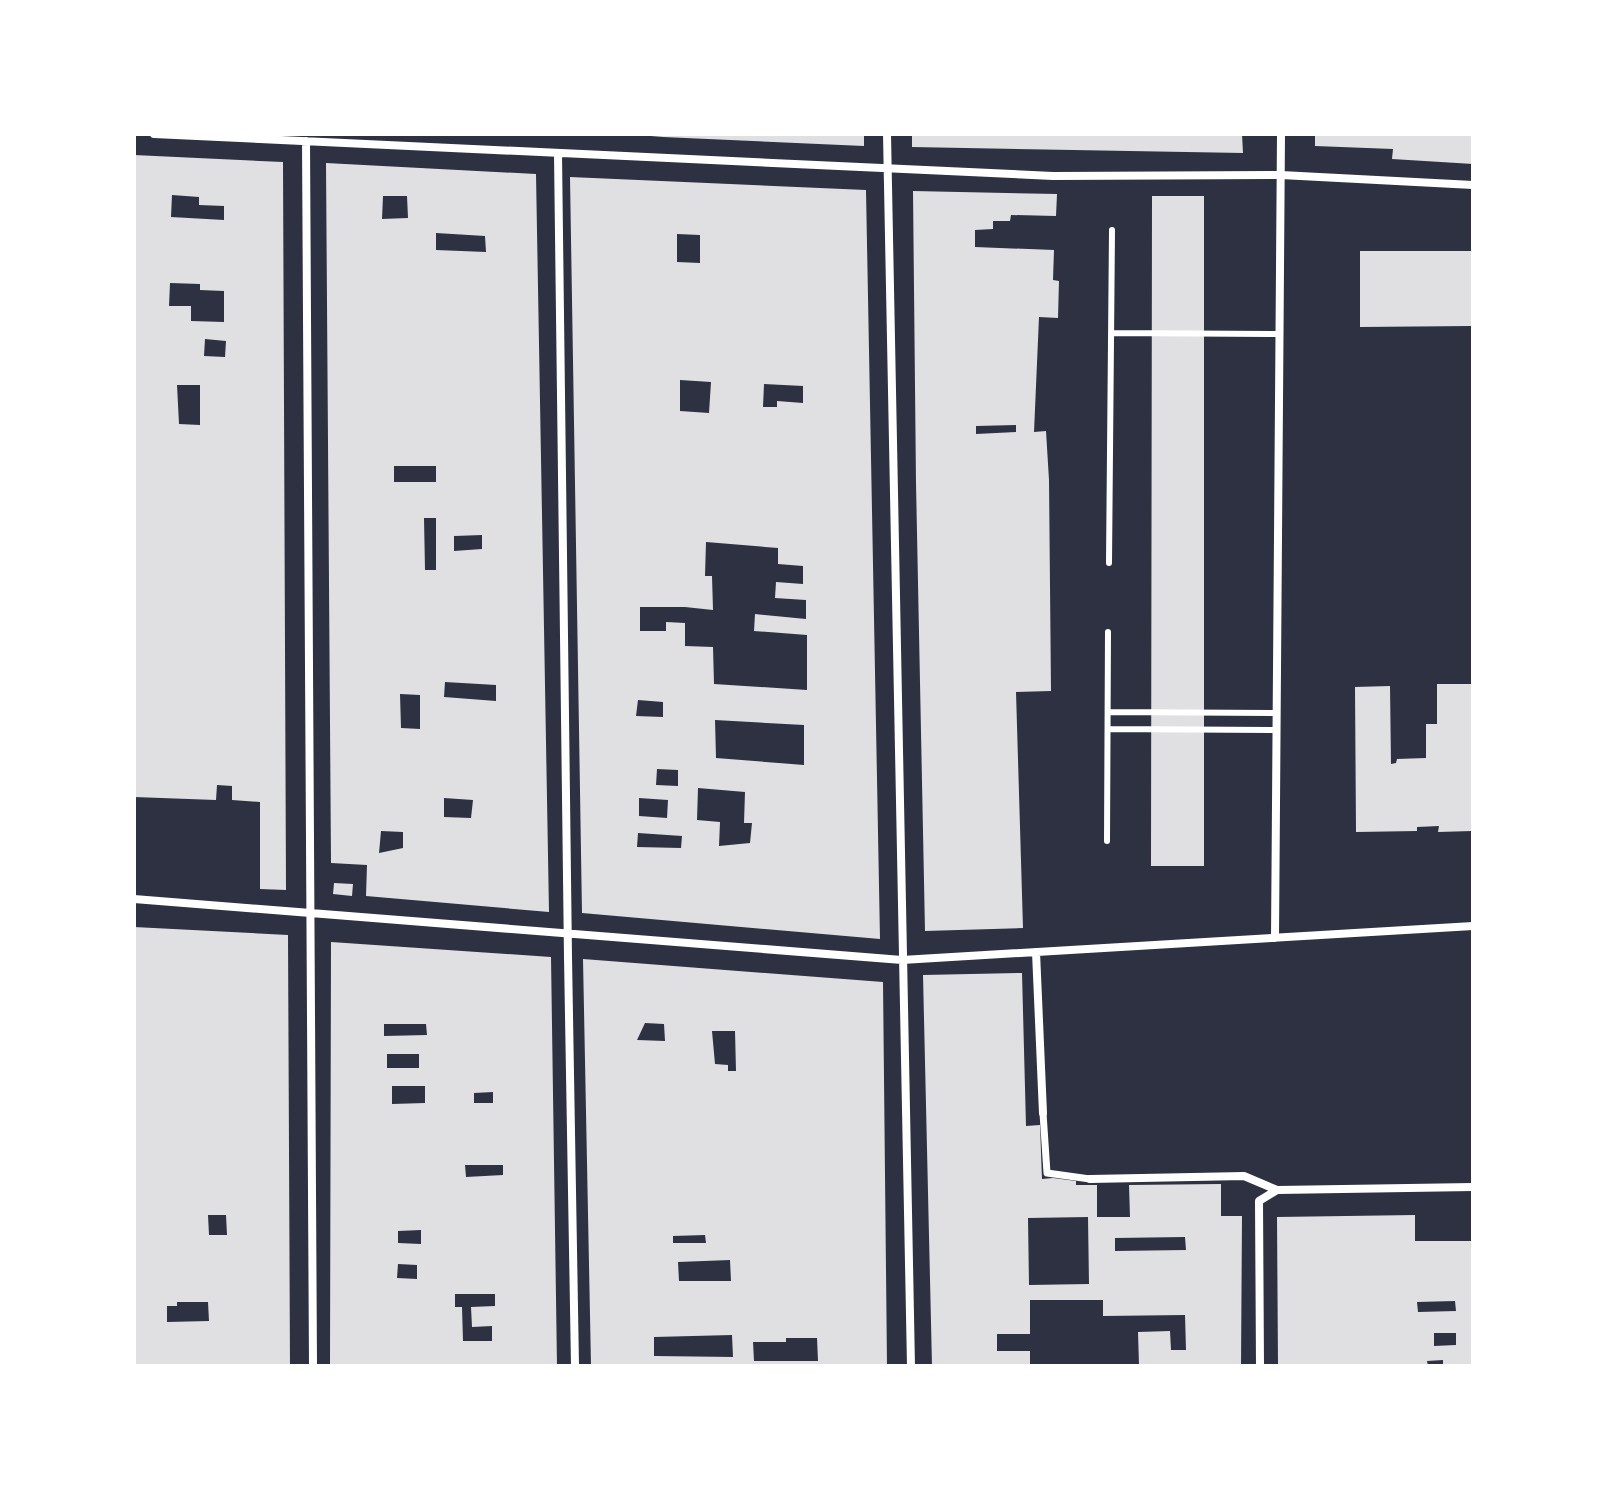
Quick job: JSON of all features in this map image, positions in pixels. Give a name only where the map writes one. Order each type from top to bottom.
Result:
[{"type":"street","points":[[154,134],[1053,176],[1281,175],[1473,185]]},
{"type":"street","points":[[887,134],[911,1366]]},
{"type":"street","points":[[1275,938],[1281,134]]},
{"type":"street","points":[[306,141],[313,1366]]},
{"type":"street","points":[[558,154],[575,1366]]},
{"type":"street","points":[[134,899],[902,960],[1473,926]]},
{"type":"street","points":[[1036,952],[1047,1173],[1090,1179],[1244,1176],[1277,1190],[1473,1187]]},
{"type":"street","points":[[1260,1366],[1259,1201],[1277,1190]]},
{"type":"lane","points":[[1109,563],[1112,230]]},
{"type":"lane","points":[[1111,333],[1280,334]]},
{"type":"lane","points":[[1107,841],[1108,632]]},
{"type":"lane","points":[[1108,712],[1277,713]]},
{"type":"lane","points":[[1108,729],[1277,730]]},
{"type":"building","points":[[651,134],[864,134],[864,146],[663,137]]},
{"type":"building","points":[[912,134],[1242,134],[1243,153],[912,147]]},
{"type":"building","points":[[1315,134],[1473,134],[1473,164],[1392,159],[1393,149],[1315,146]]},
{"type":"building","points":[[134,155],[283,162],[286,890],[260,889],[260,802],[232,800],[232,786],[217,785],[216,800],[134,797]],"holes":[[[172,195],[199,197],[199,205],[224,206],[224,220],[171,217]],[[170,283],[200,284],[200,290],[224,291],[224,322],[191,321],[191,306],[169,306]],[[205,339],[226,341],[225,357],[204,356]],[[177,385],[200,385],[200,425],[179,424]]]},
{"type":"building","points":[[326,163],[536,174],[549,912],[366,896],[367,865],[331,863]],"holes":[[[383,196],[407,196],[408,218],[382,219]],[[436,233],[485,236],[486,252],[436,250]],[[394,466],[436,466],[436,482],[394,482]],[[424,518],[436,518],[436,570],[425,570]],[[482,535],[482,549],[454,551],[454,536]],[[445,682],[496,685],[496,701],[444,697]],[[400,694],[420,695],[420,729],[401,728]],[[444,798],[473,800],[471,818],[444,817]],[[381,831],[403,832],[403,848],[379,853]]]},
{"type":"building","points":[[570,177],[866,190],[880,939],[582,913]],"holes":[[[677,234],[700,235],[700,263],[677,262]],[[680,380],[711,382],[709,413],[680,411]],[[764,384],[803,386],[803,403],[777,401],[777,407],[763,407]],[[706,542],[778,548],[778,564],[803,566],[803,584],[776,582],[775,598],[806,600],[806,619],[755,614],[754,631],[807,635],[807,690],[714,684],[713,647],[685,646],[685,623],[666,622],[666,631],[640,631],[640,607],[713,610],[712,576],[705,576]],[[638,700],[663,702],[663,717],[636,716]],[[715,720],[804,725],[804,765],[716,758]],[[657,769],[678,770],[678,786],[656,785]],[[698,788],[745,792],[744,823],[752,823],[750,843],[719,846],[720,822],[697,820]],[[639,798],[668,800],[667,818],[639,816]],[[638,833],[682,836],[681,848],[637,847]]]},
{"type":"building","points":[[913,191],[1057,194],[1056,216],[1011,215],[1010,221],[993,221],[993,229],[975,230],[975,247],[1054,250],[1053,280],[1059,281],[1058,318],[1039,317],[1034,432],[1046,431],[1051,691],[1016,692],[1023,928],[925,931]],"holes":[[[1016,425],[1016,432],[976,434],[976,426]]]},
{"type":"building","points":[[1152,196],[1204,196],[1204,866],[1151,866]]},
{"type":"building","points":[[1360,251],[1471,251],[1471,326],[1360,327]]},
{"type":"building","points":[[1437,684],[1471,684],[1472,831],[1438,832],[1439,826],[1417,827],[1417,831],[1356,832],[1355,687],[1390,686],[1391,764],[1396,763],[1397,759],[1426,758],[1426,724],[1437,724]]},
{"type":"building","points":[[334,883],[353,884],[352,896],[333,894]]},
{"type":"building","points":[[134,927],[288,935],[290,1366],[134,1366]],"holes":[[[208,1215],[226,1215],[227,1235],[209,1235]],[[177,1302],[208,1302],[209,1321],[167,1322],[167,1306],[177,1306]]]},
{"type":"building","points":[[331,942],[551,957],[557,1366],[330,1366]],"holes":[[[384,1024],[426,1024],[427,1035],[384,1036]],[[387,1054],[419,1054],[419,1068],[387,1068]],[[392,1086],[425,1086],[425,1103],[392,1104]],[[493,1092],[493,1103],[474,1103],[474,1093]],[[465,1165],[503,1165],[503,1175],[466,1177]],[[421,1230],[421,1244],[398,1243],[398,1231]],[[398,1264],[417,1265],[417,1279],[397,1278]],[[455,1294],[495,1294],[495,1306],[471,1307],[472,1327],[492,1326],[492,1341],[463,1341],[462,1307],[455,1307]]]},
{"type":"building","points":[[583,959],[883,982],[887,1366],[591,1366]],"holes":[[[645,1023],[664,1024],[665,1041],[637,1040]],[[712,1031],[735,1031],[736,1071],[728,1071],[728,1065],[715,1064]],[[705,1235],[706,1243],[673,1243],[673,1236]],[[730,1260],[731,1281],[679,1281],[678,1262]],[[732,1335],[733,1357],[654,1356],[654,1337]],[[817,1338],[818,1361],[754,1361],[753,1342]]]},
{"type":"building","points":[[1022,973],[1026,1126],[1040,1125],[1042,1179],[1097,1185],[1097,1217],[1130,1217],[1129,1185],[1221,1184],[1221,1216],[1242,1216],[1241,1366],[1139,1365],[1138,1332],[1170,1331],[1171,1350],[1186,1350],[1185,1315],[1103,1316],[1103,1300],[1030,1300],[1030,1334],[997,1334],[997,1351],[1030,1351],[1030,1366],[932,1366],[923,975]],"holes":[[[1088,1217],[1089,1284],[1029,1285],[1028,1218]],[[1185,1237],[1186,1250],[1115,1251],[1115,1238]]]},
{"type":"building","points":[[1415,1215],[1415,1241],[1473,1241],[1473,1366],[1443,1366],[1443,1360],[1427,1361],[1428,1366],[1278,1366],[1277,1217]],"holes":[[[1455,1301],[1456,1311],[1418,1312],[1417,1302]],[[1434,1333],[1456,1333],[1456,1345],[1434,1346]]]}]
